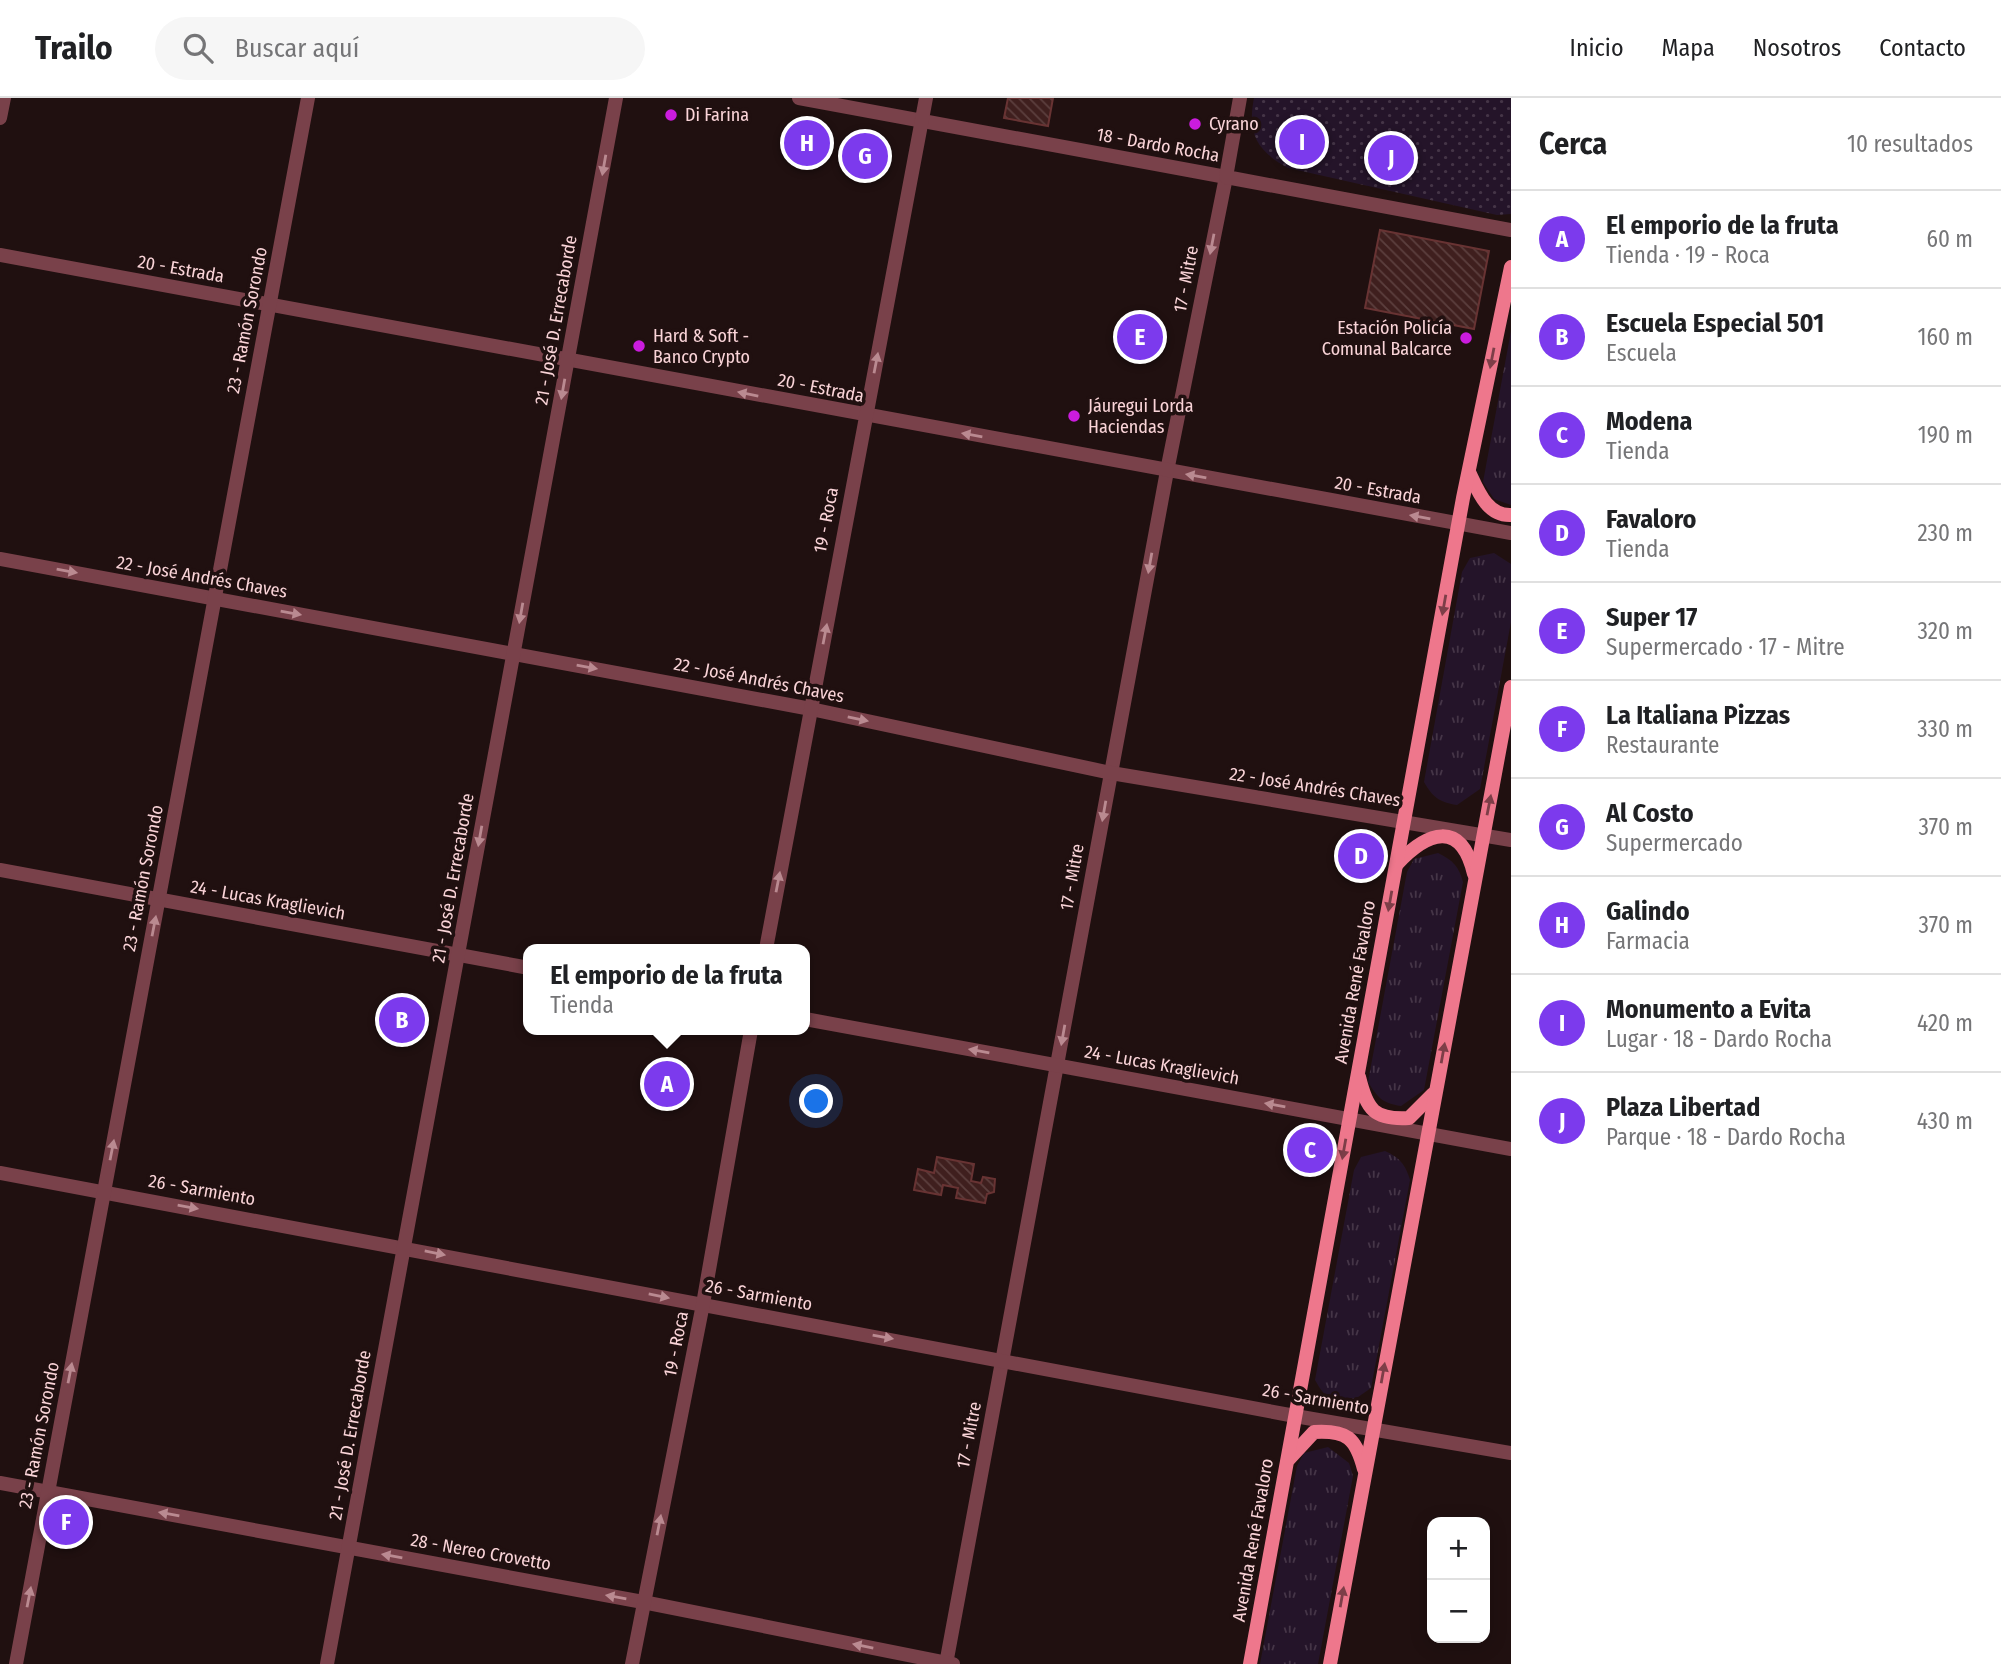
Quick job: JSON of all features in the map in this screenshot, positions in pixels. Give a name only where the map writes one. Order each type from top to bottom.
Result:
[{"type":"main road","name":"Avenida René Favaloro","points":[[1250,1664],[1459,525],[1510,270]]},
{"type":"main road","points":[[1469,472],[1482,499],[1499,514],[1511,516]]},
{"type":"main road","points":[[1330,1664],[1511,687]]},
{"type":"main road","points":[[1396,866],[1425,838],[1444,837],[1460,842],[1470,857],[1475,878]]},
{"type":"main road","points":[[1358,1073],[1365,1098],[1374,1113],[1391,1119],[1409,1118],[1436,1090]]},
{"type":"main road","points":[[1287,1462],[1301,1443],[1314,1432],[1333,1431],[1349,1437],[1359,1451],[1365,1474]]},
{"type":"street","points":[[0,118],[4,98]]},
{"type":"street","name":"23 - Ramón Sorondo","points":[[16,1664],[308,98]]},
{"type":"street","name":"21 - José D. Errecaborde","points":[[327,1664],[617,98]]},
{"type":"street","name":"18 - Dardo Rocha","points":[[799,98],[1511,230]]},
{"type":"street","name":"19 - Roca","points":[[767,944],[926,98]]},
{"type":"street","name":"17 - Mitre","points":[[949,1664],[1002,1359],[1167,471],[1240,98]]},
{"type":"street","name":"20 - Estrada","points":[[0,255],[1511,533]]},
{"type":"street","name":"22 - José Andrés Chaves","points":[[0,559],[811,709],[1111,773],[1511,839]]},
{"type":"street","name":"24 - Lucas Kraglievich","points":[[0,870],[523,967]]},
{"type":"street","name":"24 - Lucas Kraglievich","points":[[810,1020],[1511,1149]]},
{"type":"street","name":"19 - Roca","points":[[632,1664],[703,1304],[750,1035]]},
{"type":"street","name":"26 - Sarmiento","points":[[0,1173],[1295,1416],[1511,1453]]},
{"type":"street","name":"28 - Nereo Crovetto","points":[[0,1483],[643,1602],[949,1664]]},
{"type":"green space","points":[[1254,98],[1511,98],[1511,214],[1497,215],[1288,168],[1269,155],[1257,140],[1252,122]]},
{"type":"green space","points":[[1511,331],[1511,505],[1494,499],[1483,482]]},
{"type":"green space","points":[[1494,553],[1511,564],[1511,622],[1480,789],[1457,805],[1437,798],[1424,782],[1462,572],[1470,558]]},
{"type":"green space","points":[[1438,853],[1455,864],[1463,882],[1424,1090],[1401,1106],[1381,1099],[1368,1082],[1407,872],[1414,859]]},
{"type":"green space","points":[[1385,1151],[1401,1162],[1410,1180],[1371,1388],[1348,1404],[1328,1397],[1315,1380],[1354,1170],[1361,1157]]},
{"type":"green space","points":[[1328,1447],[1349,1463],[1353,1476],[1318,1664],[1260,1664],[1297,1466],[1304,1453]]},
{"type":"building","points":[[1008,98],[1053,98],[1048,126],[1004,118]]},
{"type":"building","points":[[1380,230],[1489,251],[1474,329],[1365,308]]},
{"type":"building","points":[[937,1157],[974,1164],[971,1181],[981,1183],[983,1177],[995,1179],[994,1192],[987,1194],[985,1203],[956,1198],[958,1188],[943,1185],[941,1195],[914,1190],[918,1169],[934,1173]]},
{"type":"place","name":"Di Farina","points":[[671,115]]},
{"type":"place","name":"Cyrano","points":[[1195,124]]},
{"type":"place","name":"Monumento a Evita","points":[[1302,142]]},
{"type":"place","name":"Galindo","points":[[807,143]]},
{"type":"place","name":"Al Costo","points":[[865,156]]},
{"type":"place","name":"Plaza Libertad","points":[[1391,158]]},
{"type":"place","name":"Super 17","points":[[1140,337]]},
{"type":"place","name":"Estación Policía Comunal Balcarce","points":[[1466,338]]},
{"type":"place","name":"Hard & Soft - Banco Crypto","points":[[639,346]]},
{"type":"place","name":"Jáuregui Lorda Haciendas","points":[[1074,416]]},
{"type":"place","name":"Favaloro","points":[[1361,856]]},
{"type":"place","name":"Escuela Especial 501","points":[[402,1020]]},
{"type":"place","name":"El emporio de la fruta","points":[[667,1084]]},
{"type":"place","name":"Modena","points":[[1310,1150]]},
{"type":"place","name":"La Italiana Pizzas","points":[[66,1522]]}]
